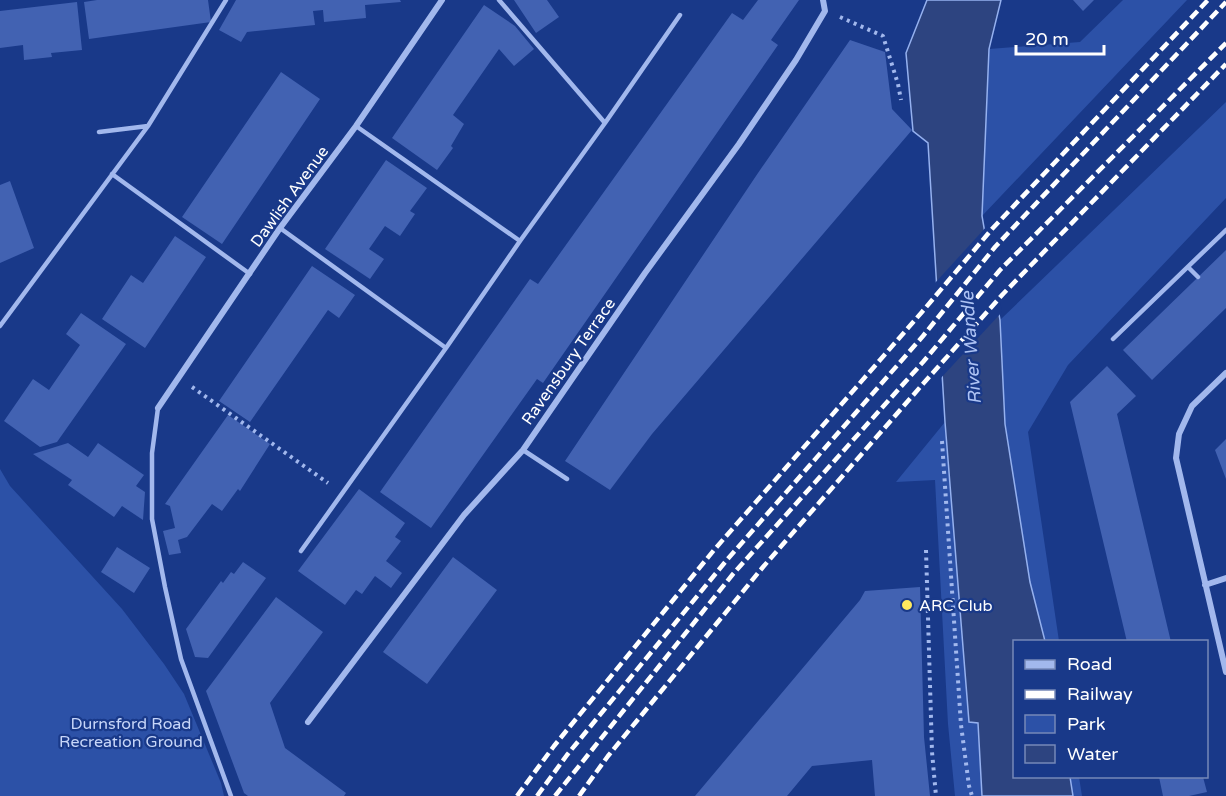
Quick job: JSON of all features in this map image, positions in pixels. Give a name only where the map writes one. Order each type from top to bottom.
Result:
[{"type":"street","name":"Dawlish Avenue","points":[[158,408],[280,228],[356,126],[442,0]]},
{"type":"street","points":[[823,0],[825,11]]},
{"type":"street","name":"Ravensbury Terrace","points":[[308,722],[464,515],[523,450],[645,273],[739,144],[796,60],[825,11]]},
{"type":"street","points":[[1226,373],[1192,406],[1179,434],[1176,458],[1226,672]]},
{"type":"street","points":[[1205,585],[1226,578]]},
{"type":"lane","points":[[0,326],[148,126],[226,0]]},
{"type":"lane","points":[[500,0],[605,123]]},
{"type":"lane","points":[[301,550],[680,15]]},
{"type":"lane","points":[[99,132],[148,126]]},
{"type":"lane","points":[[356,126],[520,241]]},
{"type":"lane","points":[[112,174],[250,274]]},
{"type":"lane","points":[[280,228],[446,348]]},
{"type":"lane","points":[[1113,339],[1226,230]]},
{"type":"lane","points":[[1188,267],[1198,277]]},
{"type":"lane","points":[[158,408],[152,453],[152,519],[156,542],[181,659],[231,796]]},
{"type":"lane","points":[[523,450],[567,479]]},
{"type":"path","points":[[825,11],[883,36],[901,100]]},
{"type":"path","points":[[179,378],[343,493]]},
{"type":"path","points":[[942,441],[961,725],[972,796]]},
{"type":"path","points":[[926,550],[932,752],[936,796]]},
{"type":"green space","points":[[1123,0],[1187,0],[982,216],[989,49],[1080,42]]},
{"type":"green space","points":[[1226,102],[1226,198],[1068,365],[1028,432],[1059,640],[1045,640],[1030,582],[1005,424],[1000,320]]},
{"type":"green space","points":[[945,422],[969,722],[978,722],[982,789],[1010,796],[955,796],[948,724],[935,480],[896,482]]},
{"type":"green space","name":"Durnsford Road Recreation Ground","points":[[0,469],[10,486],[122,609],[164,664],[184,694],[221,783],[224,796],[0,796]]},
{"type":"green space","points":[[1070,778],[1079,778],[1082,796],[1073,796]]},
{"type":"water","name":"River Wandle","points":[[927,0],[1001,0],[989,49],[982,216],[1000,320],[1005,424],[1030,582],[1045,640],[1013,640],[1013,778],[1070,778],[1073,796],[982,796],[978,723],[969,722],[945,422],[928,143],[913,131],[906,53]]},
{"type":"pier","points":[[987,226],[1002,312],[940,379],[935,283]]},
{"type":"building","points":[[208,0],[211,22],[89,39],[84,2]]},
{"type":"building","points":[[236,0],[400,0],[401,2],[365,5],[366,18],[324,22],[323,10],[313,11],[315,25],[247,32],[241,42],[219,30]]},
{"type":"building","points":[[514,0],[547,0],[559,17],[536,33]]},
{"type":"building","points":[[758,0],[799,0],[771,40],[778,45],[543,383],[537,379],[431,528],[380,492],[530,279],[538,284],[732,13],[743,20]]},
{"type":"building","points":[[1073,0],[1094,0],[1083,11]]},
{"type":"building","points":[[77,2],[82,50],[51,53],[52,57],[24,60],[23,45],[0,48],[0,11]]},
{"type":"building","points":[[484,5],[515,26],[534,49],[514,66],[499,49],[453,115],[464,124],[451,146],[453,148],[437,170],[392,138]]},
{"type":"building","points":[[850,40],[885,52],[892,109],[912,130],[652,434],[610,490],[565,461]]},
{"type":"building","points":[[281,72],[320,99],[222,244],[182,217]]},
{"type":"building","points":[[386,160],[427,188],[410,211],[415,214],[400,236],[385,226],[369,249],[384,259],[370,279],[325,249]]},
{"type":"building","points":[[10,181],[34,248],[0,263],[0,185]]},
{"type":"building","points":[[175,236],[206,257],[145,348],[102,319],[131,275],[143,283]]},
{"type":"building","points":[[1226,250],[1226,308],[1152,380],[1123,350]]},
{"type":"building","points":[[312,266],[355,295],[339,318],[328,310],[250,422],[219,401]]},
{"type":"building","points":[[81,313],[126,344],[57,442],[40,447],[4,421],[33,379],[49,390],[80,345],[66,334]]},
{"type":"building","points":[[1107,366],[1136,396],[1117,414],[1171,640],[1127,640],[1070,402]]},
{"type":"building","points":[[228,415],[270,444],[240,491],[238,489],[222,511],[212,504],[187,537],[178,540],[181,553],[169,555],[163,531],[175,528],[170,506],[165,504]]},
{"type":"building","points":[[1226,439],[1226,479],[1215,450]]},
{"type":"building","points":[[68,443],[88,457],[98,443],[144,475],[136,486],[145,492],[143,520],[122,506],[114,517],[68,485],[72,480],[33,454]]},
{"type":"building","points":[[359,489],[405,523],[395,537],[401,541],[386,561],[402,573],[391,588],[375,576],[362,594],[356,590],[345,605],[298,571]]},
{"type":"building","points":[[117,547],[150,568],[134,593],[101,572]]},
{"type":"building","points":[[453,557],[497,590],[427,684],[383,652]]},
{"type":"building","points":[[243,562],[266,578],[208,658],[195,657],[186,629],[221,581],[223,583],[231,572],[234,574]]},
{"type":"building","points":[[920,587],[924,737],[930,796],[875,796],[872,760],[812,766],[787,796],[695,796],[860,600],[865,591]]},
{"type":"building","points":[[276,597],[323,632],[270,703],[285,748],[346,793],[344,796],[248,796],[244,793],[206,691]]},
{"type":"building","points":[[1159,778],[1203,778],[1207,792],[1189,796],[1163,796]]},
{"type":"railway","points":[[517,796],[554,746],[714,550],[992,229],[1208,0]]},
{"type":"railway","points":[[537,796],[567,755],[726,561],[923,336],[995,247],[1226,2]]},
{"type":"railway","points":[[555,796],[733,574],[923,362],[1000,270],[1226,43]]},
{"type":"railway","points":[[579,796],[608,756],[763,567],[922,385],[1003,294],[1226,64]]},
{"type":"place","name":"ARC Club","points":[[907,605]]}]
